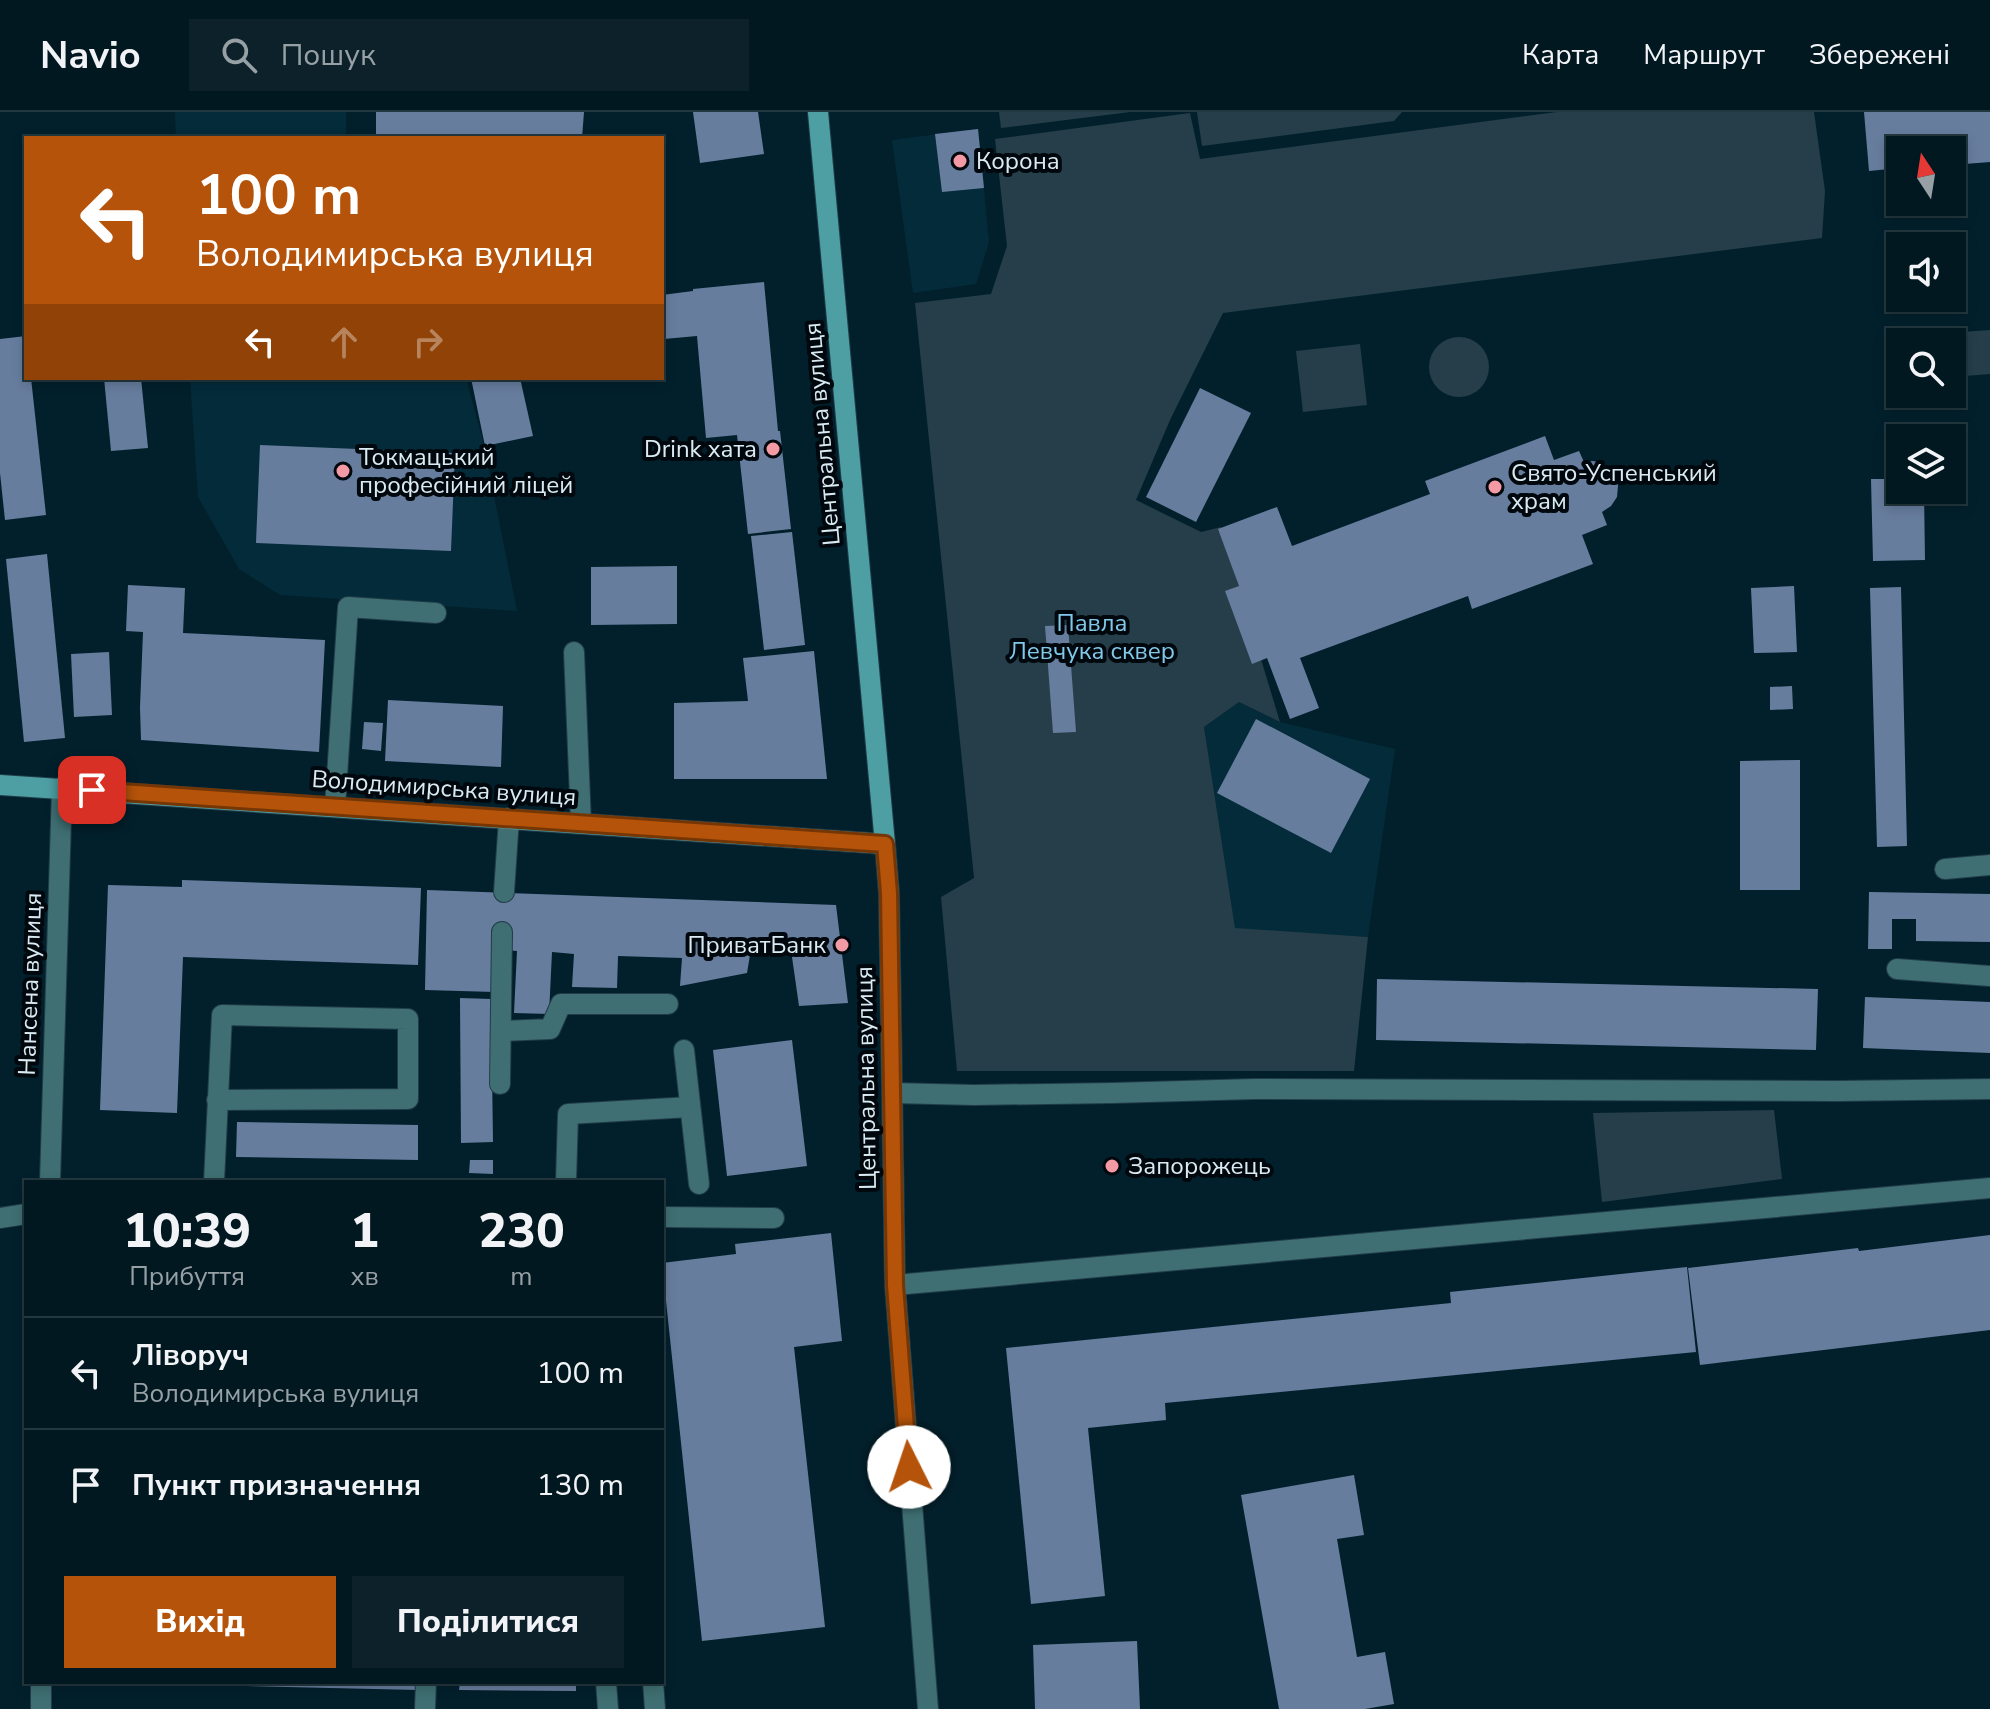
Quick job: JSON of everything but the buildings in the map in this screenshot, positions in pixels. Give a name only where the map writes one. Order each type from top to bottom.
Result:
[{"type":"street","name":"Центральна вулиця","points":[[818,112],[882,791],[889,893],[895,1285],[928,1709]]},
{"type":"street","points":[[335,807],[348,607],[436,613]]},
{"type":"street","points":[[574,652],[581,823]]},
{"type":"street","name":"Володимирська вулиця","points":[[0,785],[885,844]]},
{"type":"street","name":"Нансена вулиця","points":[[50,1180],[62,787]]},
{"type":"street","points":[[504,892],[509,818]]},
{"type":"street","points":[[1945,869],[1990,865]]},
{"type":"street","points":[[500,1084],[502,932]]},
{"type":"street","points":[[1897,969],[1990,976]]},
{"type":"street","points":[[501,1031],[550,1029],[561,1004],[668,1004]]},
{"type":"street","points":[[214,1180],[217,1100],[222,1015],[408,1019],[408,1099],[217,1100]]},
{"type":"street","points":[[684,1050],[699,1184]]},
{"type":"street","points":[[893,1093],[989,1095],[1254,1089],[1990,1089]]},
{"type":"street","points":[[566,1180],[568,1114],[690,1107]]},
{"type":"street","points":[[895,1285],[1990,1188]]},
{"type":"street","points":[[0,1218],[24,1214]]},
{"type":"street","points":[[664,1217],[774,1218]]},
{"type":"street","points":[[41,1684],[41,1709]]},
{"type":"street","points":[[425,1709],[426,1684]]},
{"type":"street","points":[[606,1684],[608,1709]]},
{"type":"street","points":[[653,1684],[655,1709]]},
{"type":"shaded area","points":[[175,112],[346,112],[346,136],[176,136]]},
{"type":"shaded area","points":[[978,129],[989,242],[976,284],[913,293],[892,140]]},
{"type":"shaded area","name":"Токмацький професійний ліцей","points":[[190,380],[467,380],[484,446],[517,611],[280,595],[239,569],[198,497]]},
{"type":"shaded area","points":[[1239,702],[1280,722],[1395,749],[1368,937],[1235,929],[1204,727]]},
{"type":"green space","points":[[999,112],[1130,112],[1001,128]]},
{"type":"green space","points":[[1197,112],[1402,112],[1394,121],[1202,146]]},
{"type":"green space","name":"Павла Левчука сквер","points":[[1557,112],[1814,112],[1825,191],[1822,238],[1223,313],[1170,420],[1136,500],[1201,532],[1221,527],[1280,722],[1239,702],[1204,727],[1235,928],[1368,937],[1354,1071],[957,1071],[941,897],[974,878],[915,303],[991,294],[1007,246],[995,139],[1190,113],[1200,159]]},
{"type":"green space","points":[[1990,330],[1990,374],[1966,376],[1966,332]]},
{"type":"green space","points":[[1459,337],[1481,345],[1489,367],[1481,389],[1459,397],[1437,389],[1429,367],[1437,345]]},
{"type":"green space","points":[[1360,344],[1367,405],[1303,412],[1296,351]]},
{"type":"green space","points":[[1774,1110],[1782,1179],[1602,1202],[1593,1113]]},
{"type":"place","name":"Корона","points":[[960,161]]},
{"type":"place","name":"Drink хата","points":[[773,449]]},
{"type":"place","name":"Токмацький професійний ліцей","points":[[343,471]]},
{"type":"place","name":"Свято-Успенський храм","points":[[1495,487]]},
{"type":"place","name":"ПриватБанк","points":[[842,945]]},
{"type":"place","name":"Запорожець","points":[[1112,1166]]},
{"type":"route","points":[[92,790],[885,844],[889,893],[895,1285],[909,1467]]}]
